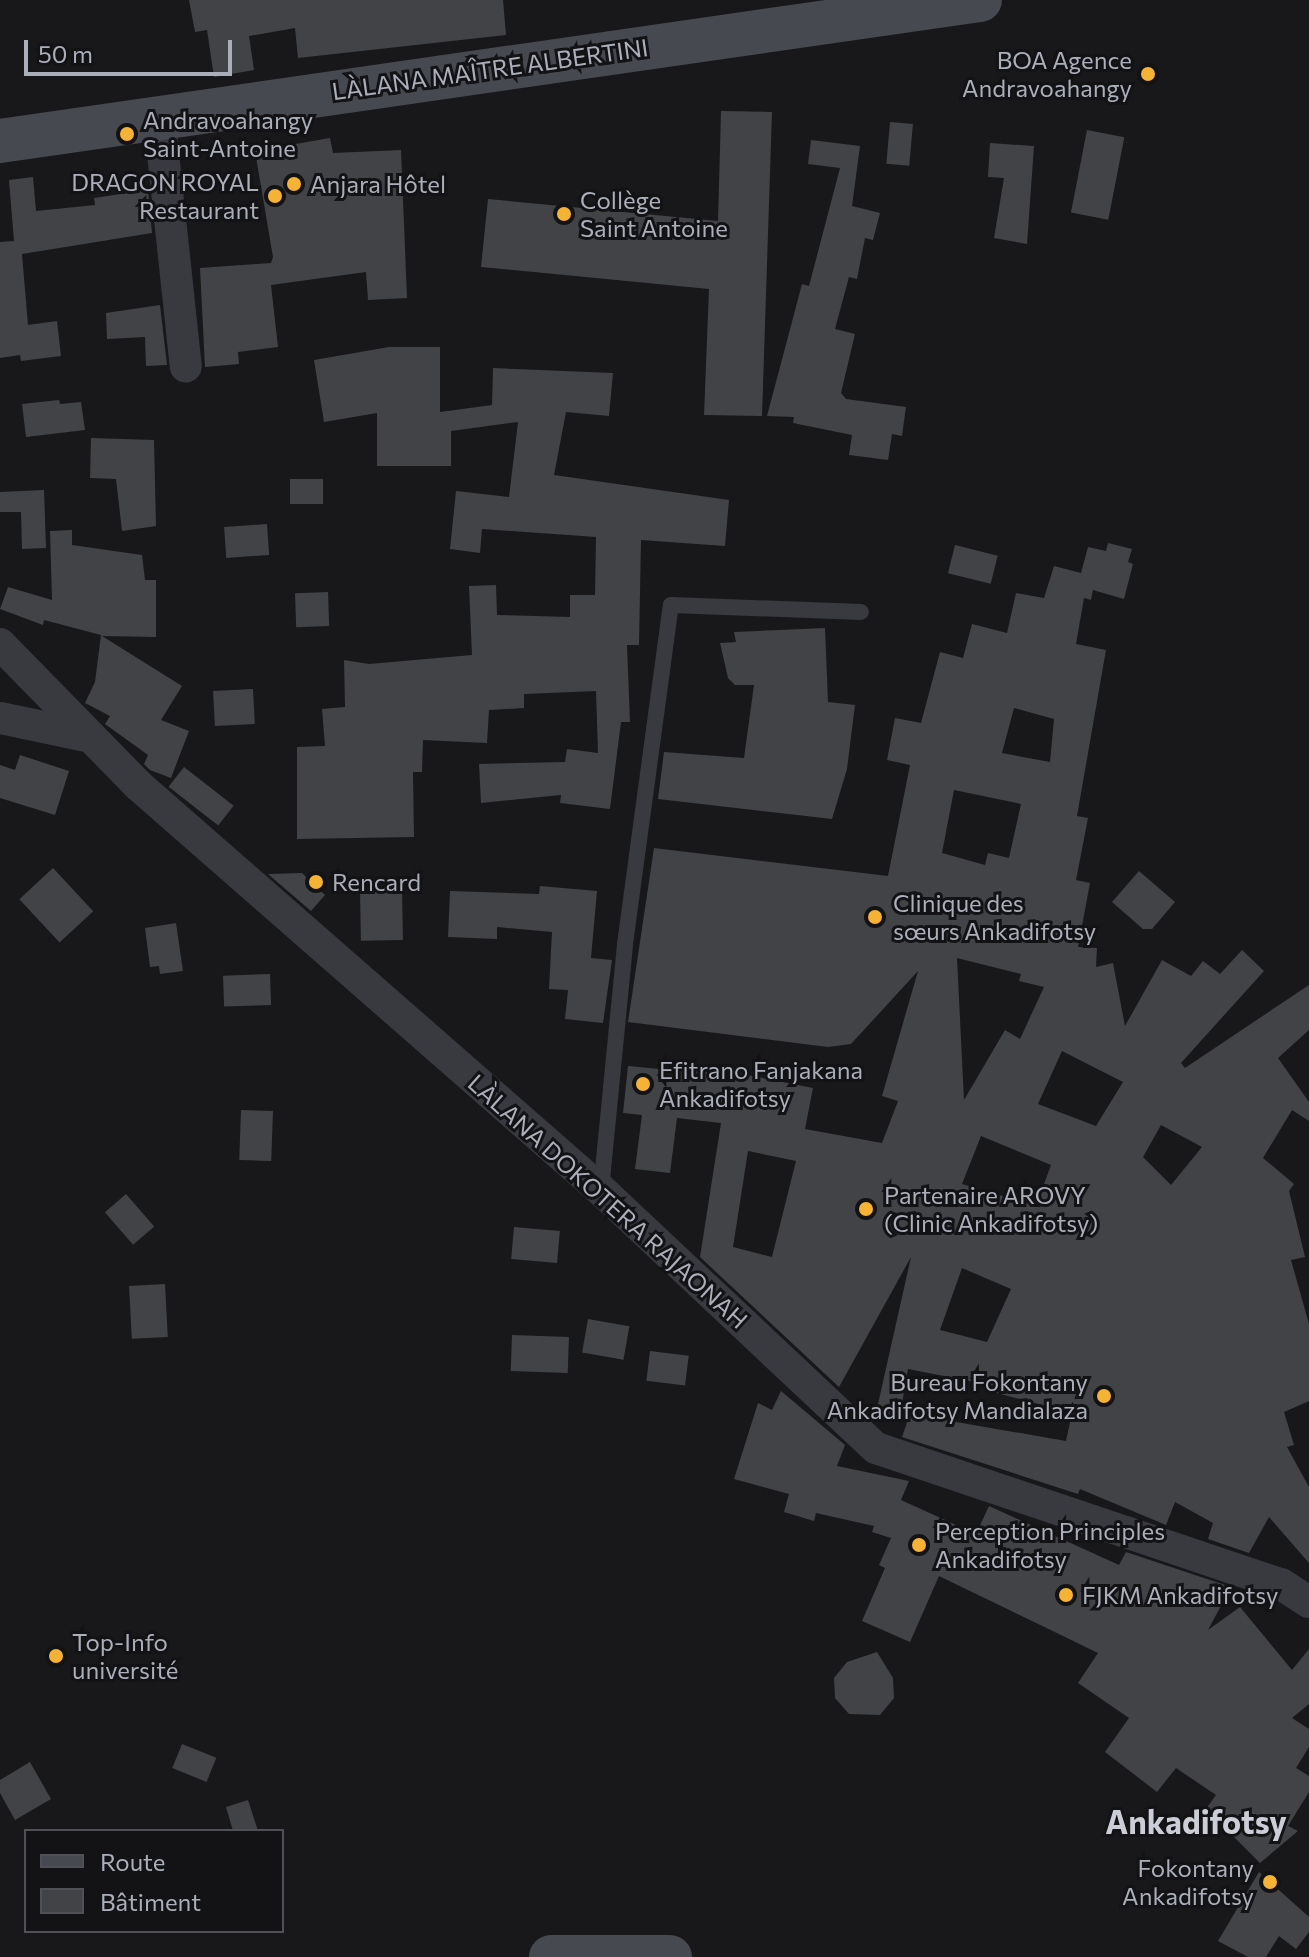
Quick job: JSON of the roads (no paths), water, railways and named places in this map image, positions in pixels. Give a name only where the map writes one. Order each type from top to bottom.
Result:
[{"type":"main road","name":"LÀLANA MAÎTRE ALBERTINI","points":[[0,141],[980,0]]},
{"type":"main road","points":[[551,1957],[670,1957]]},
{"type":"street","points":[[159,116],[186,367]]},
{"type":"street","name":"LÀLANA DOKOTERA RAJAONAH","points":[[0,644],[138,785],[601,1190],[876,1448],[1281,1584],[1309,1602]]},
{"type":"street","points":[[0,718],[91,737]]},
{"type":"lane","points":[[601,1190],[625,944],[671,605],[861,612]]},
{"type":"place","name":"BOA Agence Andravoahangy","points":[[1148,74]]},
{"type":"place","name":"Andravoahangy Saint-Antoine","points":[[127,134]]},
{"type":"place","name":"Anjara Hôtel","points":[[294,184]]},
{"type":"place","name":"DRAGON ROYAL Restaurant","points":[[275,196]]},
{"type":"place","name":"Collège Saint Antoine","points":[[564,214]]},
{"type":"place","name":"Rencard","points":[[316,882]]},
{"type":"place","name":"Clinique des sœurs Ankadifotsy","points":[[875,917]]},
{"type":"place","name":"Efitrano Fanjakana Ankadifotsy","points":[[643,1084]]},
{"type":"place","name":"Partenaire AROVY (Clinic Ankadifotsy)","points":[[866,1209]]},
{"type":"place","name":"Bureau Fokontany Ankadifotsy Mandialaza","points":[[1104,1396]]},
{"type":"place","name":"Perception Principles Ankadifotsy","points":[[919,1545]]},
{"type":"place","name":"FJKM Ankadifotsy","points":[[1066,1595]]},
{"type":"place","name":"Top-Info université","points":[[56,1656]]},
{"type":"place","name":"Fokontany Ankadifotsy","points":[[1270,1882]]},
{"type":"district","name":"Ankadifotsy","points":[[1196,1821]]}]
